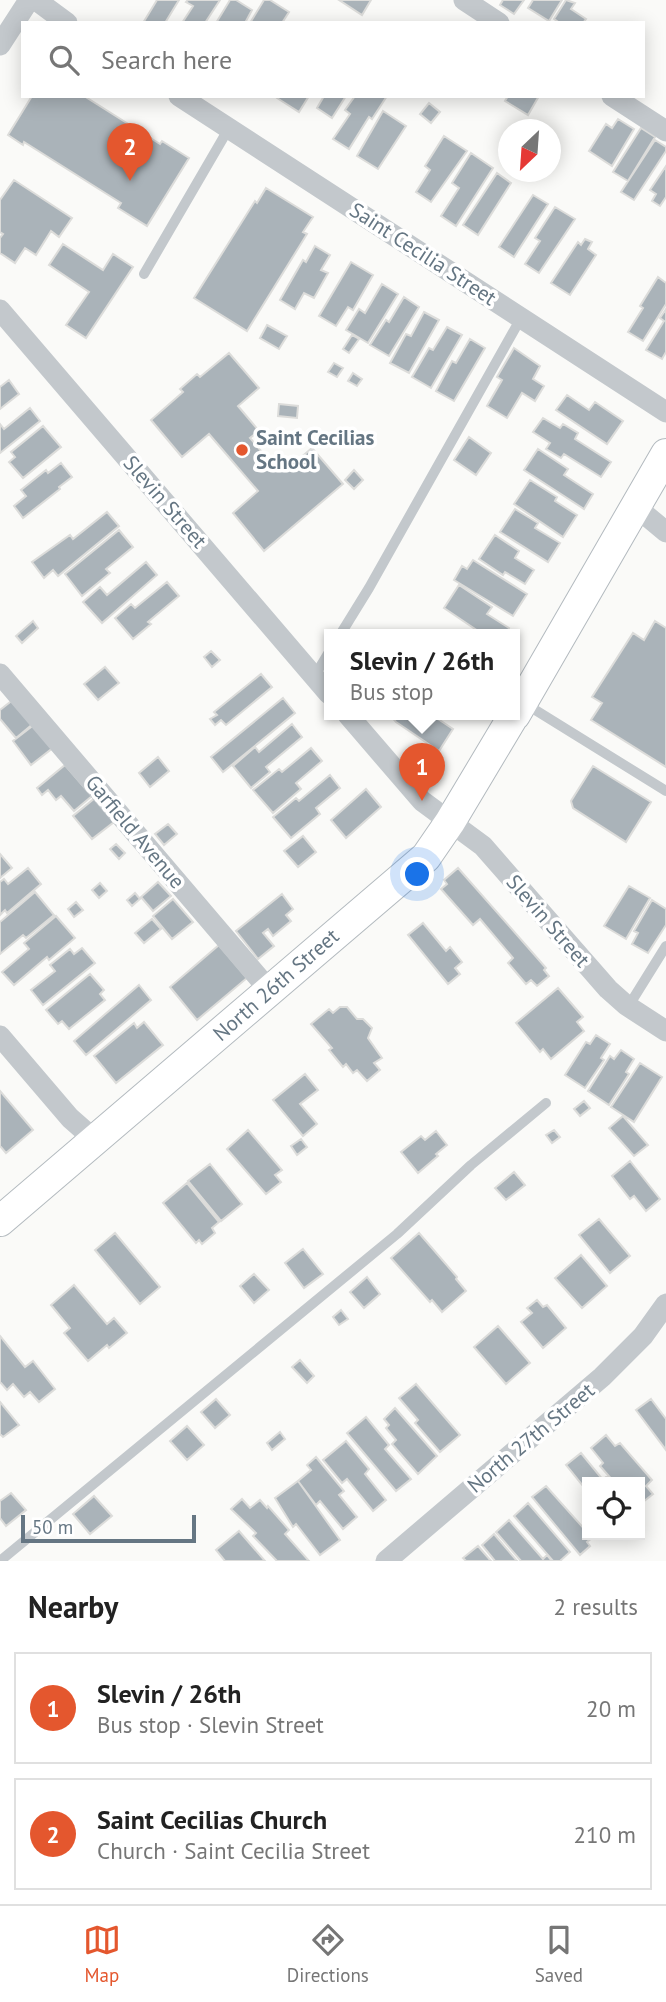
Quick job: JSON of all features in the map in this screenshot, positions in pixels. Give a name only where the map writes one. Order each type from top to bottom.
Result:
[{"type":"street","points":[[0,45],[29,0]]},
{"type":"street","points":[[37,0],[64,21]]},
{"type":"street","points":[[464,0],[496,21]]},
{"type":"street","name":"Saint Cecilia Street","points":[[182,98],[666,412]]},
{"type":"street","points":[[615,98],[666,131]]},
{"type":"street","name":"Slevin Street","points":[[0,310],[324,688]]},
{"type":"street","name":"North 26th Street","points":[[520,706],[666,454]]},
{"type":"street","points":[[636,507],[666,532]]},
{"type":"street","name":"Garfield Avenue","points":[[0,674],[270,991]]},
{"type":"street","name":"Slevin Street","points":[[352,720],[412,791],[482,846],[608,989],[666,1031]]},
{"type":"street","name":"North 26th Street","points":[[0,1221],[426,857],[512,720]]},
{"type":"street","points":[[0,1036],[70,1118],[95,1140]]},
{"type":"street","name":"North 27th Street","points":[[386,1561],[603,1377],[643,1336],[666,1304]]},
{"type":"lane","points":[[144,274],[229,128]]},
{"type":"lane","points":[[344,629],[521,318]]},
{"type":"lane","points":[[314,677],[324,660]]},
{"type":"lane","points":[[520,713],[666,791]]},
{"type":"lane","points":[[628,1006],[666,946]]},
{"type":"lane","points":[[0,1561],[397,1234],[471,1165],[546,1102]]},
{"type":"building","points":[[157,0],[179,0],[166,21],[144,21]]},
{"type":"building","points":[[220,0],[206,21],[183,21],[193,6],[186,2]]},
{"type":"building","points":[[230,0],[236,0],[252,10],[246,21],[217,21]]},
{"type":"building","points":[[264,0],[270,0],[289,12],[283,21],[251,21]]},
{"type":"building","points":[[339,0],[371,0],[362,15]]},
{"type":"building","points":[[503,0],[524,0],[514,14],[500,5]]},
{"type":"building","points":[[533,0],[562,0],[549,21],[528,8]]},
{"type":"building","points":[[566,0],[575,3],[571,9],[586,19],[557,21],[554,19]]},
{"type":"building","points":[[31,98],[87,98],[160,144],[162,141],[189,158],[147,226],[118,208],[121,203],[24,142],[23,145],[8,135]]},
{"type":"building","points":[[277,98],[308,98],[299,112]]},
{"type":"building","points":[[323,98],[345,98],[332,118],[317,108]]},
{"type":"building","points":[[354,98],[386,98],[372,119],[369,117],[349,149],[333,139],[350,114],[345,110]]},
{"type":"building","points":[[507,98],[538,98],[528,115],[505,101]]},
{"type":"building","points":[[429,103],[440,112],[431,123],[420,114]]},
{"type":"building","points":[[383,111],[406,126],[378,169],[357,156]]},
{"type":"building","points":[[618,119],[634,129],[612,166],[589,151],[606,124],[612,128]]},
{"type":"building","points":[[641,128],[655,137],[628,181],[613,172]]},
{"type":"building","points":[[444,136],[467,151],[431,202],[416,192],[430,170],[425,166]]},
{"type":"building","points":[[655,140],[666,147],[666,151],[634,200],[621,192]]},
{"type":"building","points":[[471,153],[493,168],[456,226],[441,216],[459,188],[452,183]]},
{"type":"building","points":[[666,166],[666,197],[660,206],[652,201],[656,194],[650,190]]},
{"type":"building","points":[[497,173],[498,182],[511,183],[478,235],[463,225]]},
{"type":"building","points":[[14,180],[72,218],[59,237],[51,231],[36,255],[25,248],[15,263],[0,253],[0,238],[3,234],[0,232],[0,200]]},
{"type":"building","points":[[266,188],[313,217],[303,232],[307,234],[247,331],[194,298]]},
{"type":"building","points":[[533,195],[548,204],[514,257],[499,247]]},
{"type":"building","points":[[555,207],[575,219],[539,273],[525,264],[540,241],[535,238]]},
{"type":"building","points":[[585,239],[592,242],[588,249],[596,255],[570,295],[551,283],[578,242],[581,245]]},
{"type":"building","points":[[63,244],[103,270],[113,254],[133,267],[86,338],[66,325],[89,292],[49,265]]},
{"type":"building","points":[[315,246],[330,255],[321,270],[328,273],[314,298],[304,293],[295,309],[280,300],[303,260],[306,262]]},
{"type":"building","points":[[351,262],[373,275],[353,310],[348,307],[336,326],[319,316]]},
{"type":"building","points":[[658,277],[666,283],[666,304],[643,341],[628,332]]},
{"type":"building","points":[[382,284],[398,294],[368,343],[346,330],[359,309],[365,313]]},
{"type":"building","points":[[404,297],[419,307],[389,356],[370,345],[386,320],[389,322]]},
{"type":"building","points":[[666,309],[666,352],[662,359],[646,350],[664,321],[660,318]]},
{"type":"building","points":[[424,312],[439,320],[409,373],[390,363],[406,334],[411,336]]},
{"type":"building","points":[[267,325],[287,336],[279,349],[260,338]]},
{"type":"building","points":[[447,327],[462,335],[431,388],[412,377],[429,348],[433,350]]},
{"type":"building","points":[[352,335],[359,339],[349,353],[343,349]]},
{"type":"building","points":[[470,339],[485,348],[454,401],[436,391],[452,361],[456,363]]},
{"type":"building","points":[[514,348],[540,366],[533,379],[544,386],[535,401],[522,393],[507,418],[487,406],[502,380],[497,377]]},
{"type":"building","name":"Saint Cecilias School","points":[[229,353],[259,388],[238,406],[259,431],[250,438],[262,452],[259,456],[267,466],[276,458],[286,460],[291,466],[312,448],[343,484],[264,551],[233,513],[258,491],[209,434],[182,457],[151,420],[183,392],[180,389],[197,374],[200,377]]},
{"type":"building","points":[[334,363],[343,368],[337,377],[328,372]]},
{"type":"building","points":[[353,373],[362,379],[357,386],[348,381]]},
{"type":"building","points":[[9,380],[19,394],[0,409],[0,387]]},
{"type":"building","points":[[567,395],[589,410],[595,402],[623,421],[607,444],[556,410]]},
{"type":"building","points":[[279,404],[298,406],[297,418],[278,416]]},
{"type":"building","points":[[30,408],[40,421],[0,453],[0,424],[4,429]]},
{"type":"building","points":[[543,418],[560,428],[563,424],[578,433],[575,439],[611,462],[601,477],[564,454],[561,458],[546,449],[550,443],[533,432]]},
{"type":"building","points":[[43,426],[61,447],[23,478],[9,462],[15,457],[11,452]]},
{"type":"building","points":[[469,437],[491,453],[476,475],[454,460]]},
{"type":"building","points":[[538,449],[568,469],[564,475],[593,494],[584,509],[524,470]]},
{"type":"building","points":[[61,463],[72,477],[23,518],[14,506],[26,496],[21,490],[46,470],[48,473]]},
{"type":"building","points":[[354,470],[363,480],[354,489],[345,480]]},
{"type":"building","points":[[530,480],[557,497],[555,501],[577,515],[563,537],[514,504]]},
{"type":"building","points":[[515,509],[538,523],[535,528],[560,543],[548,562],[500,532]]},
{"type":"building","points":[[107,512],[119,526],[58,576],[53,570],[44,578],[32,562],[70,535],[73,539]]},
{"type":"building","points":[[119,530],[133,547],[106,569],[110,573],[82,596],[65,574]]},
{"type":"building","points":[[495,535],[519,551],[515,558],[534,570],[525,584],[505,572],[503,575],[479,559]]},
{"type":"building","points":[[473,560],[527,594],[513,616],[454,580],[462,566],[467,569]]},
{"type":"building","points":[[146,562],[157,575],[102,623],[83,602],[100,587],[107,595]]},
{"type":"building","points":[[167,582],[179,596],[148,622],[151,624],[133,639],[115,618],[131,604],[135,608]]},
{"type":"building","points":[[459,585],[492,607],[487,614],[509,628],[475,629],[444,608]]},
{"type":"building","points":[[33,621],[38,628],[22,643],[16,636]]},
{"type":"building","points":[[655,621],[666,628],[666,767],[591,720],[602,703],[592,697],[633,633],[644,640]]},
{"type":"building","points":[[211,651],[220,660],[212,667],[204,657]]},
{"type":"building","points":[[105,667],[119,683],[98,700],[84,684]]},
{"type":"building","points":[[261,674],[272,687],[226,725],[221,720],[215,725],[210,719],[217,715],[214,712]]},
{"type":"building","points":[[283,698],[295,713],[223,772],[211,757]]},
{"type":"building","points":[[14,699],[34,723],[16,738],[0,719],[0,710]]},
{"type":"building","points":[[394,720],[440,720],[453,729],[439,751]]},
{"type":"building","points":[[35,724],[54,747],[31,765],[13,741]]},
{"type":"building","points":[[292,724],[302,737],[266,767],[270,772],[251,788],[233,766],[255,747],[259,752]]},
{"type":"building","points":[[311,748],[322,761],[296,783],[301,789],[273,813],[253,790],[279,769],[282,772]]},
{"type":"building","points":[[158,757],[169,771],[150,787],[139,773]]},
{"type":"building","points":[[65,765],[92,796],[74,811],[61,796],[56,800],[48,790],[42,795],[37,788]]},
{"type":"building","points":[[593,766],[651,802],[626,842],[573,808],[571,801]]},
{"type":"building","points":[[330,775],[340,788],[316,808],[320,814],[291,838],[273,817],[296,798],[299,801]]},
{"type":"building","points":[[366,789],[381,807],[346,838],[331,820]]},
{"type":"building","points":[[95,798],[114,822],[92,839],[73,816]]},
{"type":"building","points":[[168,824],[177,834],[164,845],[155,834]]},
{"type":"building","points":[[303,836],[316,852],[298,867],[284,851]]},
{"type":"building","points":[[116,844],[125,853],[119,859],[110,849]]},
{"type":"building","points":[[0,854],[12,868],[0,878]]},
{"type":"building","points":[[28,868],[41,884],[7,913],[5,910],[0,915],[0,882],[4,879],[8,884]]},
{"type":"building","points":[[458,868],[546,968],[544,970],[549,976],[537,986],[531,980],[526,984],[508,963],[513,958],[480,919],[473,925],[441,889],[447,884],[444,880]]},
{"type":"building","points":[[158,882],[171,896],[153,911],[141,897]]},
{"type":"building","points":[[100,883],[107,891],[99,898],[92,890]]},
{"type":"building","points":[[629,886],[650,898],[626,939],[604,926]]},
{"type":"building","points":[[35,892],[54,915],[26,938],[23,935],[0,954],[0,922]]},
{"type":"building","points":[[135,893],[140,899],[132,906],[127,900]]},
{"type":"building","points":[[282,894],[293,909],[286,915],[291,921],[273,936],[268,929],[263,933],[274,946],[258,959],[236,931]]},
{"type":"building","points":[[173,899],[193,922],[172,939],[153,916]]},
{"type":"building","points":[[652,900],[666,909],[666,925],[648,953],[632,944],[638,933],[634,931]]},
{"type":"building","points":[[76,902],[83,910],[74,917],[68,909]]},
{"type":"building","points":[[56,916],[75,938],[14,985],[2,972],[29,949],[24,943]]},
{"type":"building","points":[[152,919],[161,929],[144,943],[135,933]]},
{"type":"building","points":[[423,923],[446,951],[450,947],[462,962],[455,968],[460,974],[448,984],[408,935]]},
{"type":"building","points":[[219,945],[247,978],[197,1020],[170,987]]},
{"type":"building","points":[[82,948],[95,963],[43,1005],[31,990],[55,971],[50,965],[70,949],[74,954]]},
{"type":"building","points":[[90,974],[104,990],[100,994],[105,1000],[69,1029],[62,1021],[58,1024],[46,1010]]},
{"type":"building","points":[[139,985],[151,1000],[86,1055],[74,1041]]},
{"type":"building","points":[[558,988],[583,1017],[577,1022],[584,1031],[551,1059],[543,1049],[540,1052],[516,1023]]},
{"type":"building","points":[[340,1007],[347,1007],[357,1019],[363,1019],[372,1028],[368,1038],[382,1058],[374,1063],[380,1070],[367,1081],[357,1070],[353,1073],[346,1064],[343,1067],[329,1050],[332,1048],[311,1024],[329,1009],[333,1013]]},
{"type":"building","points":[[144,1022],[163,1045],[116,1083],[94,1056],[134,1023],[137,1028]]},
{"type":"building","points":[[596,1035],[610,1044],[601,1058],[604,1060],[585,1088],[565,1075],[586,1042],[590,1044]]},
{"type":"building","points":[[621,1050],[634,1059],[626,1072],[629,1074],[609,1105],[588,1091],[610,1056],[614,1059]]},
{"type":"building","points":[[640,1063],[662,1077],[634,1122],[611,1107]]},
{"type":"building","points":[[305,1074],[318,1090],[300,1104],[317,1124],[303,1136],[273,1100]]},
{"type":"building","points":[[0,1091],[33,1130],[6,1153],[0,1146]]},
{"type":"building","points":[[584,1101],[590,1108],[580,1116],[574,1109]]},
{"type":"building","points":[[623,1116],[648,1145],[634,1156],[609,1128]]},
{"type":"building","points":[[248,1130],[282,1170],[275,1175],[281,1182],[266,1194],[227,1149]]},
{"type":"building","points":[[554,1130],[560,1137],[552,1143],[546,1135]]},
{"type":"building","points":[[436,1131],[447,1145],[418,1173],[401,1152],[421,1136],[425,1140]]},
{"type":"building","points":[[301,1139],[307,1147],[297,1155],[291,1146]]},
{"type":"building","points":[[630,1161],[660,1199],[646,1211],[634,1196],[630,1199],[612,1176]]},
{"type":"building","points":[[210,1164],[242,1204],[221,1221],[188,1181]]},
{"type":"building","points":[[514,1172],[525,1185],[506,1200],[495,1188]]},
{"type":"building","points":[[187,1183],[219,1222],[212,1228],[215,1233],[202,1244],[199,1240],[196,1243],[163,1203]]},
{"type":"building","points":[[599,1219],[630,1256],[610,1273],[579,1235]]},
{"type":"building","points":[[115,1233],[160,1287],[140,1304],[95,1250]]},
{"type":"building","points":[[419,1233],[466,1291],[442,1312],[391,1258]]},
{"type":"building","points":[[303,1249],[323,1274],[304,1288],[285,1263]]},
{"type":"building","points":[[581,1255],[607,1286],[582,1308],[555,1278]]},
{"type":"building","points":[[254,1274],[269,1290],[254,1303],[240,1286]]},
{"type":"building","points":[[367,1277],[380,1294],[364,1308],[350,1292]]},
{"type":"building","points":[[74,1285],[107,1324],[114,1318],[127,1333],[88,1361],[64,1333],[70,1328],[51,1305]]},
{"type":"building","points":[[537,1300],[543,1307],[547,1305],[566,1328],[543,1348],[521,1322],[532,1313],[527,1308]]},
{"type":"building","points":[[341,1310],[348,1319],[339,1325],[333,1317]]},
{"type":"building","points":[[498,1326],[530,1363],[506,1384],[474,1347]]},
{"type":"building","points":[[0,1336],[25,1367],[33,1361],[55,1389],[39,1402],[30,1392],[24,1397],[13,1384],[7,1390],[0,1382]]},
{"type":"building","points":[[300,1360],[314,1376],[307,1383],[292,1367]]},
{"type":"building","points":[[416,1384],[460,1435],[440,1452],[415,1423],[418,1420],[399,1398]]},
{"type":"building","points":[[216,1399],[230,1415],[215,1428],[201,1412]]},
{"type":"building","points":[[651,1399],[666,1419],[666,1450],[636,1410]]},
{"type":"building","points":[[0,1402],[19,1425],[3,1437],[0,1434]]},
{"type":"building","points":[[395,1408],[437,1456],[418,1474],[392,1444],[396,1440],[386,1428],[389,1425],[384,1419]]},
{"type":"building","points":[[366,1417],[389,1445],[385,1449],[411,1479],[396,1491],[347,1433]]},
{"type":"building","points":[[187,1426],[204,1445],[187,1460],[170,1441]]},
{"type":"building","points":[[280,1432],[285,1439],[272,1450],[267,1443]]},
{"type":"building","points":[[606,1435],[615,1446],[620,1443],[652,1480],[646,1486],[653,1494],[645,1500],[645,1477],[610,1477],[600,1466],[603,1463],[591,1448]]},
{"type":"building","points":[[346,1441],[369,1469],[365,1474],[386,1500],[373,1511],[347,1479],[342,1483],[323,1460]]},
{"type":"building","points":[[581,1453],[601,1477],[582,1477],[582,1485],[566,1465]]},
{"type":"building","points":[[316,1457],[344,1491],[339,1495],[357,1517],[343,1529],[320,1501],[316,1505],[298,1481],[311,1470],[307,1465]]},
{"type":"building","points":[[298,1481],[340,1540],[320,1555],[296,1524],[293,1527],[275,1498]]},
{"type":"building","points":[[546,1486],[582,1526],[582,1540],[590,1540],[587,1542],[590,1546],[580,1555],[532,1497]]},
{"type":"building","points":[[11,1493],[26,1510],[6,1526],[0,1518],[0,1501]]},
{"type":"building","points":[[94,1496],[112,1516],[90,1534],[73,1514]]},
{"type":"building","points":[[242,1499],[250,1508],[260,1500],[267,1508],[268,1506],[289,1530],[285,1534],[309,1561],[277,1561],[253,1536],[256,1533],[231,1509]]},
{"type":"building","points":[[528,1503],[570,1552],[560,1561],[553,1561],[514,1516]]},
{"type":"building","points":[[509,1520],[543,1559],[547,1555],[552,1561],[521,1561],[496,1532]]},
{"type":"building","points":[[239,1531],[265,1561],[225,1561],[216,1550]]},
{"type":"building","points":[[494,1534],[517,1561],[495,1561],[482,1545]]},
{"type":"building","points":[[478,1546],[491,1561],[466,1561],[463,1558]]},
{"type":"place","name":"Saint Cecilias Church","points":[[130,181]]},
{"type":"place","name":"Saint Cecilias School","points":[[242,450]]},
{"type":"place","name":"Slevin / 26th","points":[[422,801]]}]
